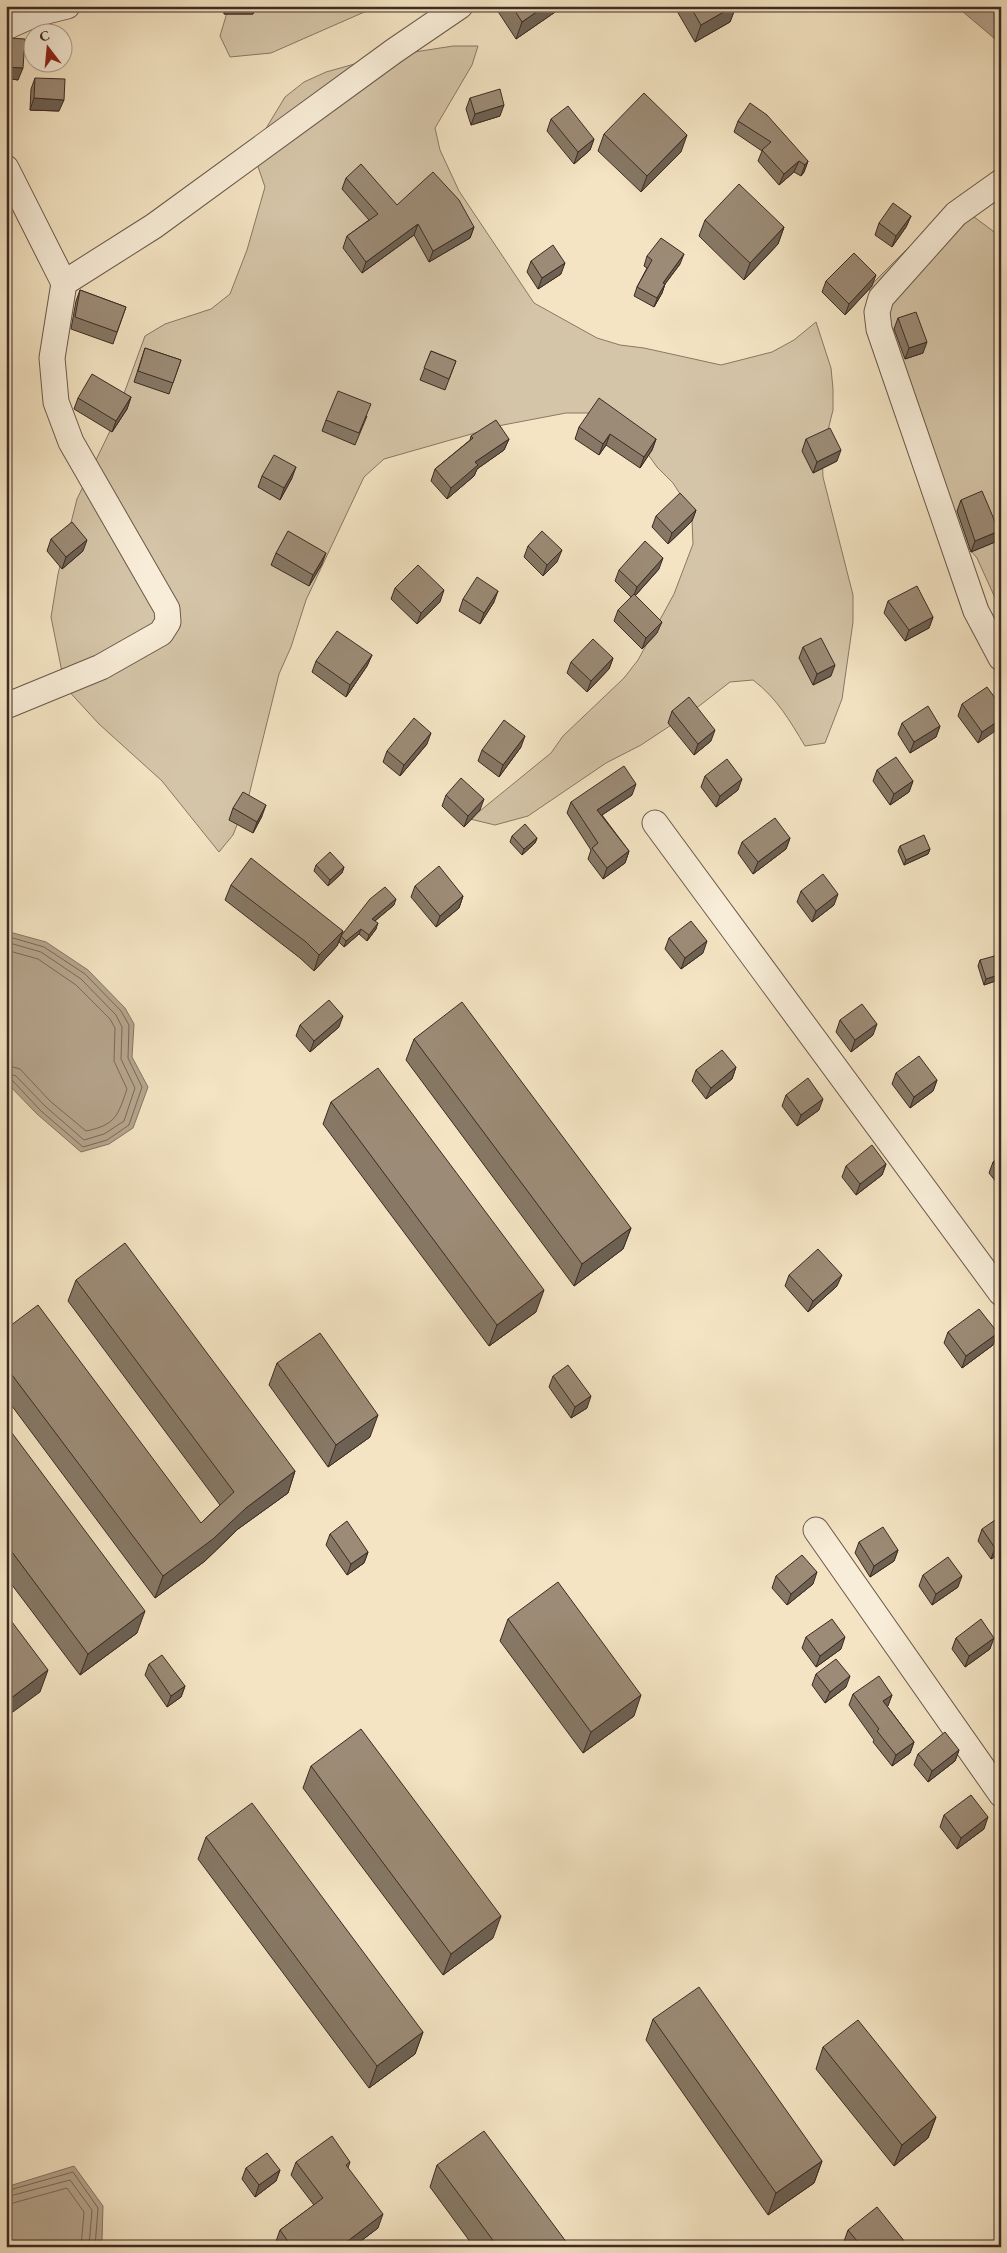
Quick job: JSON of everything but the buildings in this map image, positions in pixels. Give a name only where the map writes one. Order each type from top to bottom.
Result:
[{"type":"street","points":[[6,27],[35,14],[67,6]]},
{"type":"street","points":[[64,282],[154,226],[394,51],[460,6]]},
{"type":"street","points":[[6,706],[101,667],[161,633],[168,622],[167,609],[70,442],[56,402],[52,358],[64,282],[7,172]]},
{"type":"street","points":[[1001,182],[956,214],[881,298],[877,312],[880,330],[976,611],[1001,658]]},
{"type":"street","points":[[655,823],[1001,1293]]},
{"type":"street","points":[[816,1530],[1001,1794]]},
{"type":"shaded area","points":[[229,6],[378,6],[271,53],[230,57],[220,36]]},
{"type":"shaded area","points":[[453,46],[478,46],[472,65],[435,128],[440,150],[459,191],[534,303],[597,338],[620,345],[644,348],[721,365],[772,352],[794,340],[816,322],[831,368],[833,389],[833,410],[822,454],[823,477],[853,595],[853,622],[842,699],[825,743],[805,746],[782,710],[762,687],[753,680],[730,682],[694,710],[641,745],[606,763],[528,816],[495,825],[470,819],[551,753],[563,736],[624,678],[638,660],[674,594],[693,544],[692,520],[684,500],[673,483],[657,467],[625,422],[606,413],[566,413],[503,425],[384,459],[364,477],[306,600],[291,647],[279,674],[249,795],[233,835],[219,852],[162,781],[99,724],[65,687],[51,617],[58,574],[77,499],[111,429],[145,336],[165,324],[211,309],[230,294],[247,250],[265,187],[255,158],[262,135],[285,97],[304,82],[326,72],[376,58]]},
{"type":"shaded area","points":[[954,202],[1001,237],[1001,611],[977,558],[947,522],[917,454],[869,287]]},
{"type":"water","points":[[956,6],[1001,6],[1001,44]]},
{"type":"water","points":[[6,931],[46,942],[88,970],[125,1008],[134,1024],[132,1057],[148,1087],[133,1128],[109,1144],[81,1152],[37,1114],[6,1082]]},
{"type":"water","points":[[74,2166],[103,2206],[102,2240],[99,2247],[6,2247],[6,2187]]}]
